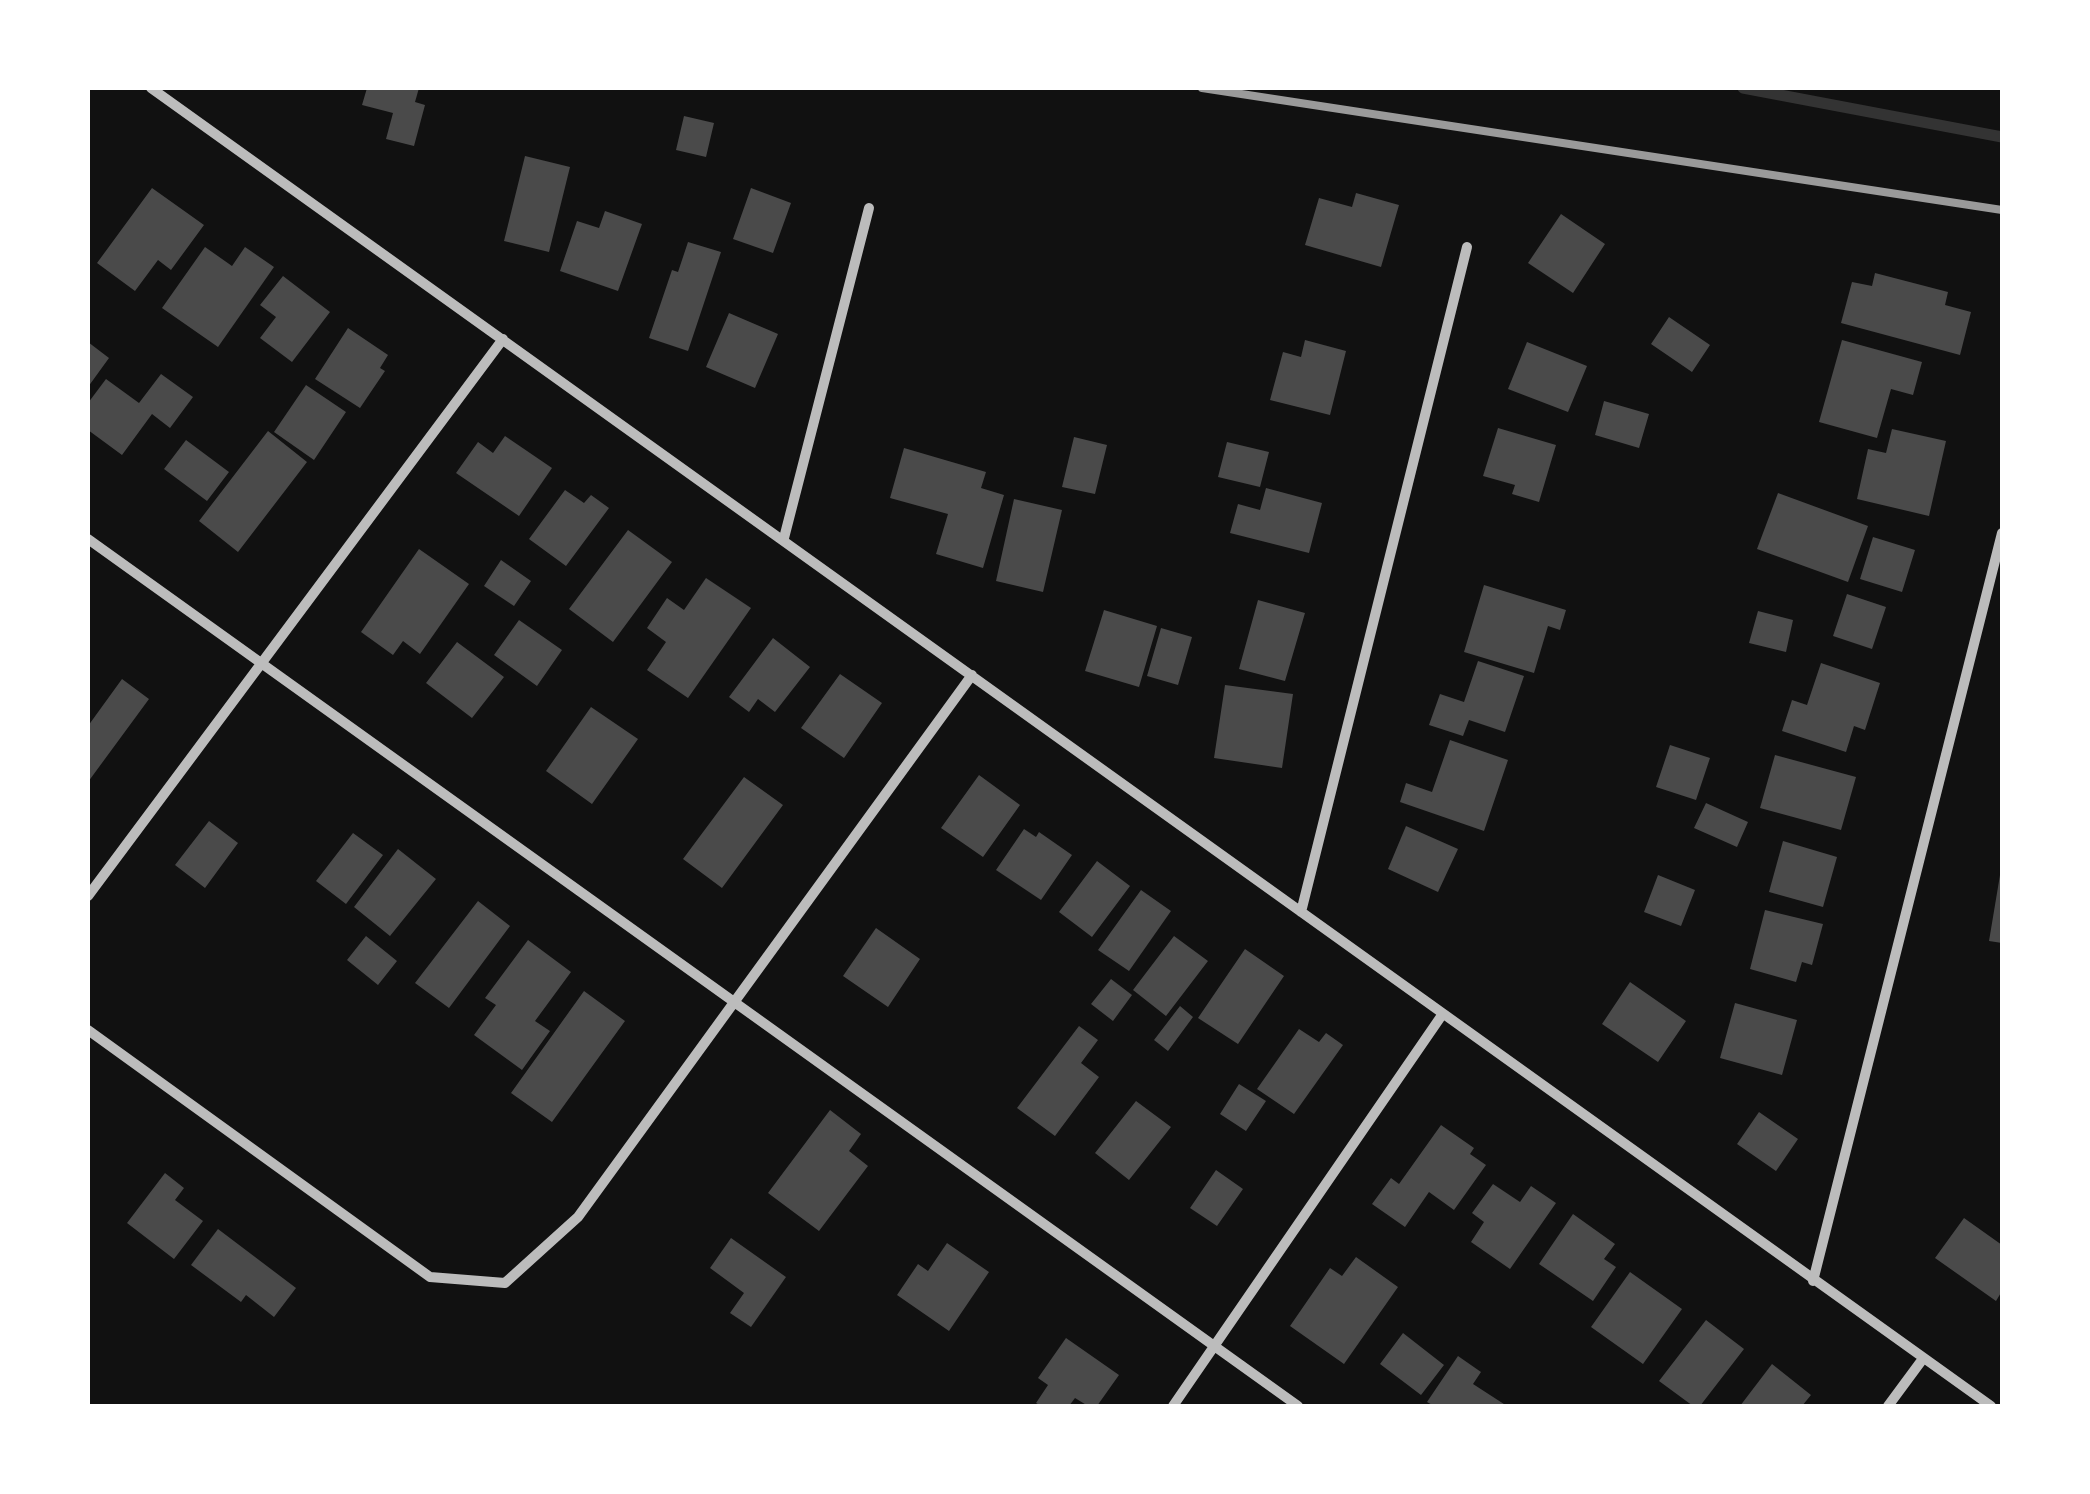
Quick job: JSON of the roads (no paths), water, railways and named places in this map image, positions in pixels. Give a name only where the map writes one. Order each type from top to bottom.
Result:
[{"type":"street","points":[[151,88],[784,538],[1922,1360],[1992,1406]]},
{"type":"street","points":[[784,538],[869,208]]},
{"type":"street","points":[[1301,912],[1467,247]]},
{"type":"street","points":[[88,896],[502,339]]},
{"type":"street","points":[[1813,1281],[2002,534]]},
{"type":"street","points":[[88,540],[1298,1406]]},
{"type":"street","points":[[88,1030],[430,1277],[505,1283],[578,1217],[972,675]]},
{"type":"street","points":[[1172,1406],[1442,1016]]},
{"type":"street","points":[[1888,1406],[1922,1360]]},
{"type":"waterway","points":[[1743,88],[2002,137]]},
{"type":"railway","points":[[1202,88],[2002,210]]}]
